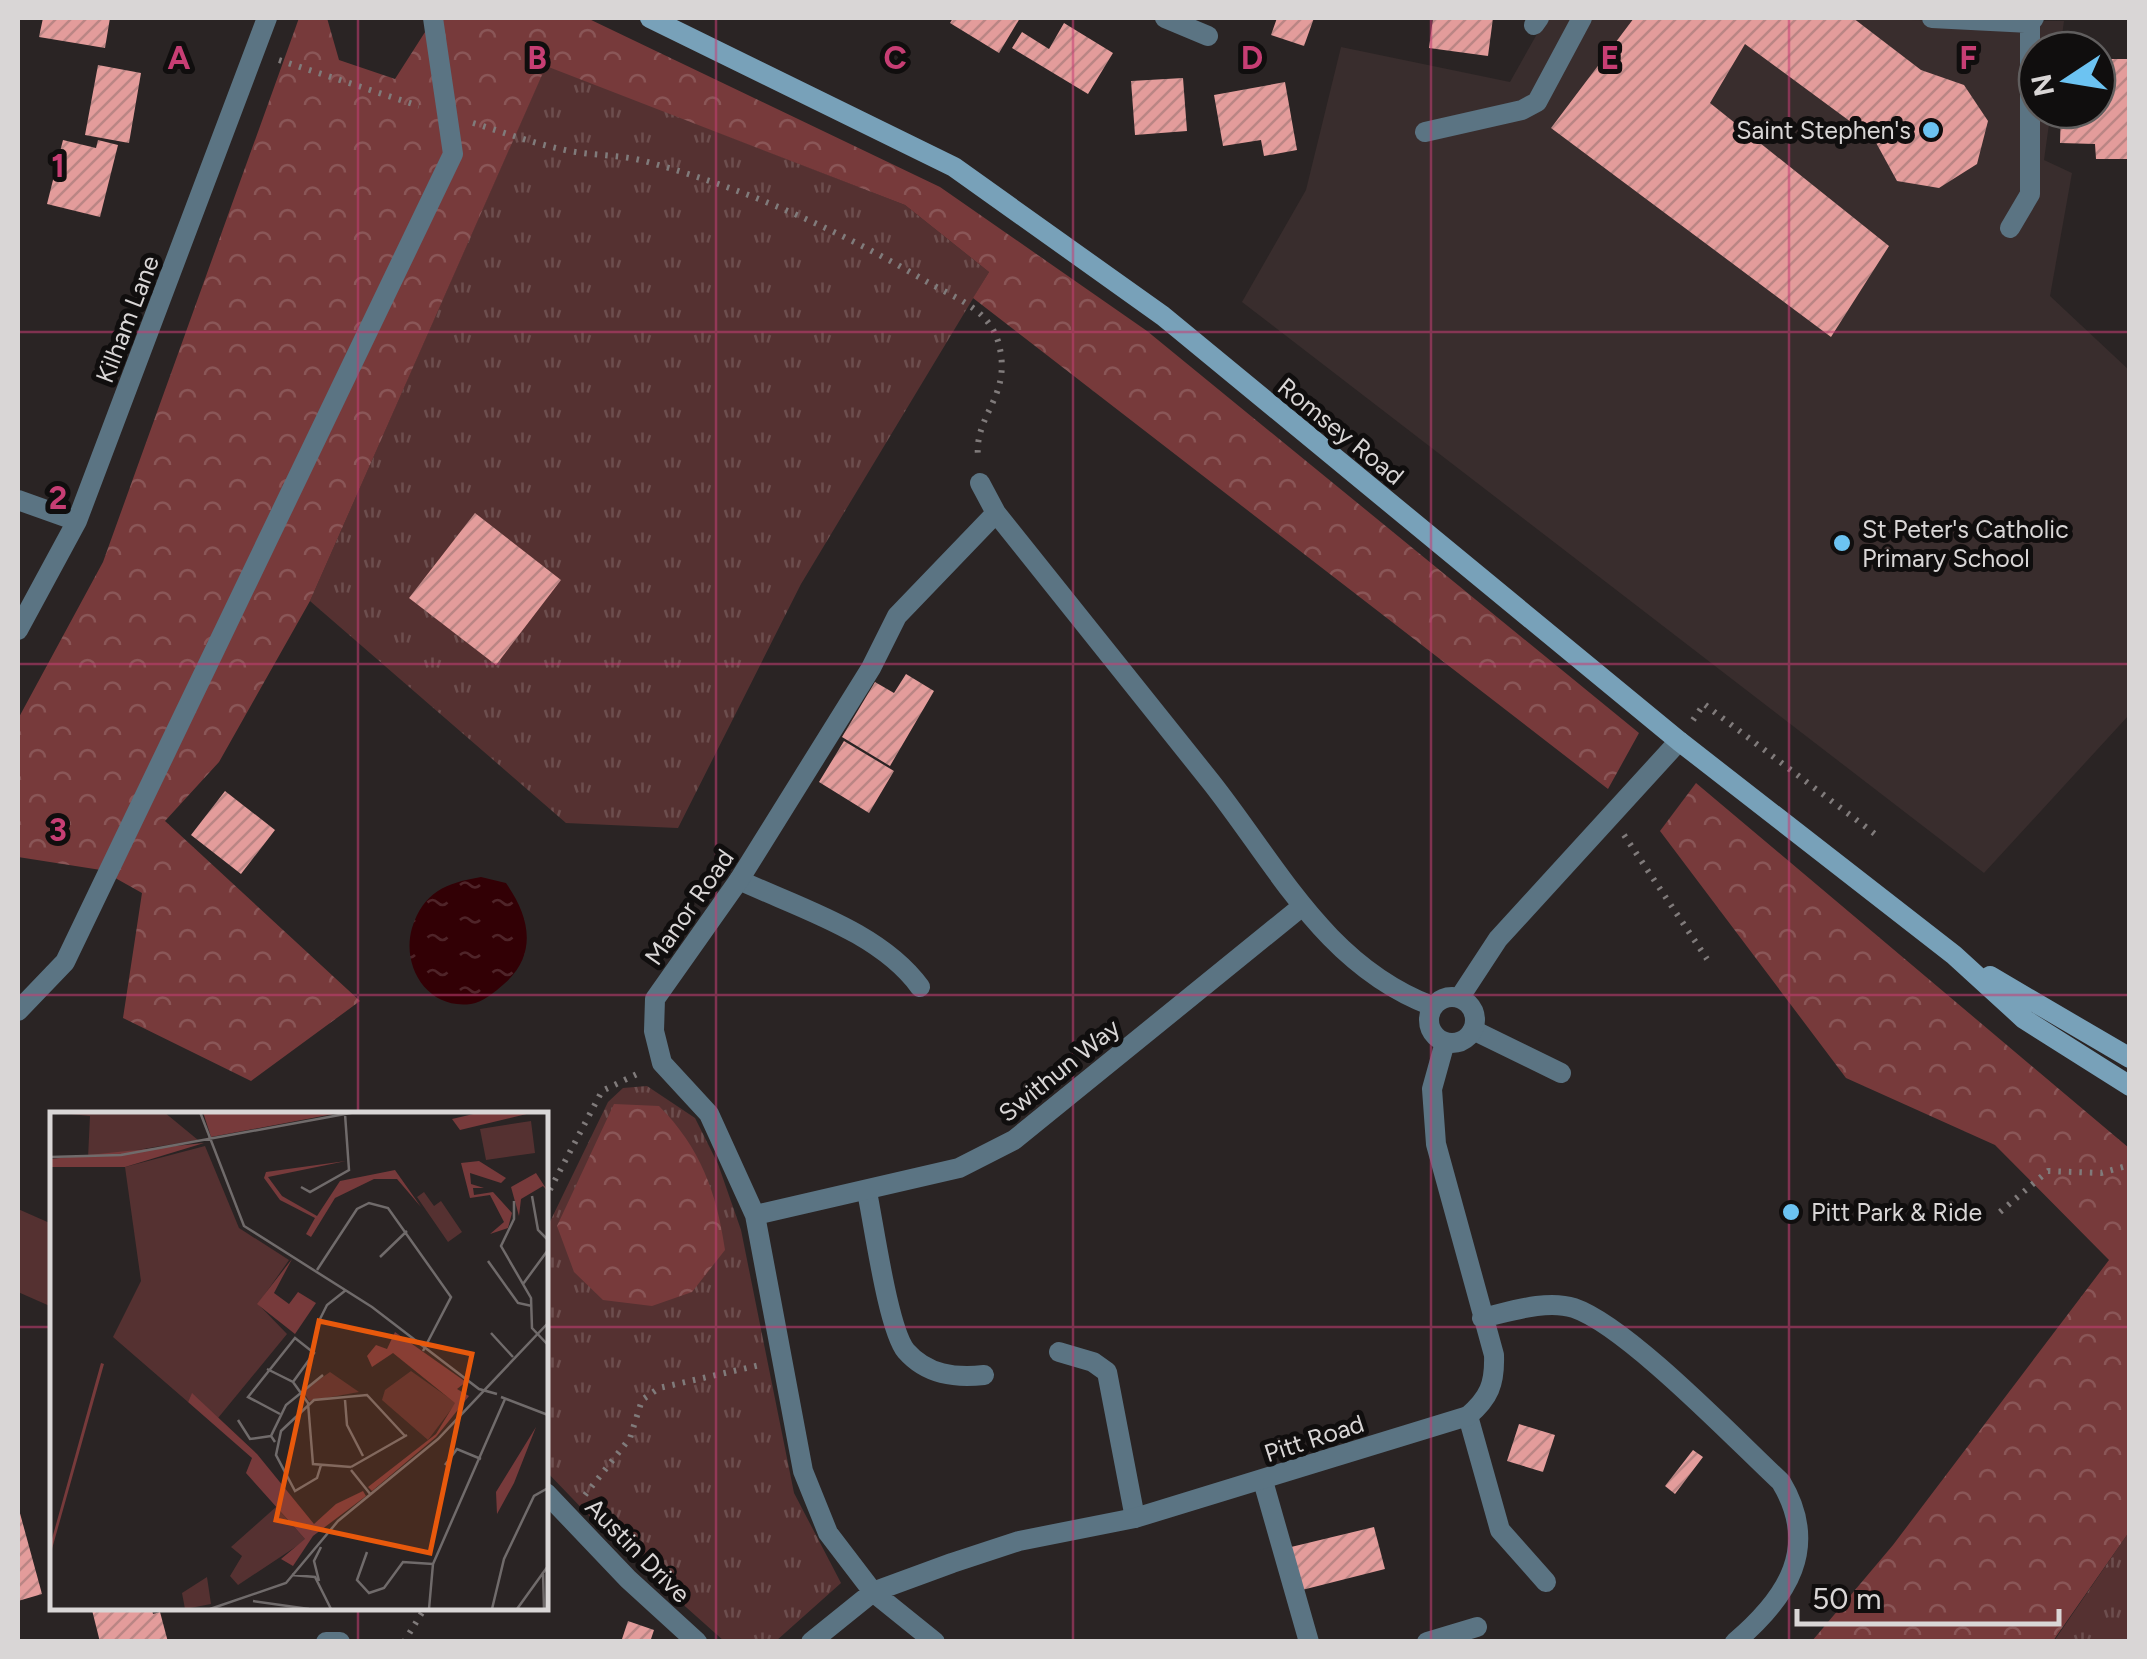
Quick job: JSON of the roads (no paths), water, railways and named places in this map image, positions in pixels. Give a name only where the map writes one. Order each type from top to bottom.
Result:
[{"type":"main road","name":"Romsey Road","points":[[650,18],[954,167],[1163,316],[1679,740],[1954,955],[2024,1019],[2130,1086]]},
{"type":"main road","name":"Romsey Road","points":[[1954,955],[2130,1058]]},
{"type":"street","name":"Kilham Lane","points":[[18,630],[76,521],[266,18]]},
{"type":"street","points":[[18,1011],[65,962],[454,154],[434,18]]},
{"type":"street","points":[[1164,18],[1208,36]]},
{"type":"street","points":[[1425,132],[1522,110],[1538,102],[1582,18]]},
{"type":"street","points":[[1932,18],[2032,20],[2030,194],[2010,228]]},
{"type":"street","points":[[980,484],[996,512],[1255,838],[1300,908],[1394,992],[1432,1006]]},
{"type":"street","points":[[18,500],[76,521]]},
{"type":"street","name":"Manor Road","points":[[755,1215],[710,1114],[662,1063],[654,1031],[655,999],[739,880],[870,668],[897,616],[996,512]]},
{"type":"street","points":[[1460,998],[1498,939],[1679,740]]},
{"type":"street","points":[[739,880],[852,932],[905,966],[920,987]]},
{"type":"street","name":"Swithun Way","points":[[755,1215],[959,1168],[1014,1140],[1300,908]]},
{"type":"street","points":[[1445,997],[1460,998],[1472,1007],[1473,1030],[1461,1041],[1446,1042],[1430,1028],[1432,1006],[1445,997]]},
{"type":"street","points":[[1473,1030],[1561,1073]]},
{"type":"street","points":[[1446,1042],[1432,1090],[1436,1144],[1494,1356],[1495,1377],[1484,1402],[1468,1416],[1500,1530],[1546,1582]]},
{"type":"street","points":[[867,1192],[894,1319],[905,1350],[946,1376],[984,1375]]},
{"type":"street","points":[[755,1215],[803,1471],[828,1533],[873,1592],[935,1642]]},
{"type":"street","points":[[1482,1318],[1535,1307],[1572,1307],[1617,1332],[1781,1482],[1796,1506],[1801,1528],[1792,1574],[1774,1602],[1735,1642]]},
{"type":"street","points":[[1060,1352],[1093,1362],[1107,1372],[1136,1518]]},
{"type":"street","name":"Pitt Road","points":[[811,1642],[873,1592],[1018,1541],[1136,1518],[1468,1416]]},
{"type":"street","points":[[1263,1480],[1309,1642]]},
{"type":"street","name":"Austin Drive","points":[[548,1495],[697,1642]]},
{"type":"street","points":[[1427,1642],[1477,1627]]},
{"type":"street","points":[[326,1642],[340,1642]]},
{"type":"water","points":[[481,877],[506,883],[525,922],[526,948],[515,972],[497,990],[475,1003],[455,1004],[430,993],[414,970],[410,957],[412,928],[422,906],[438,891]]},
{"type":"place","name":"Saint Stephen's","points":[[1931,130]]},
{"type":"place","name":"St Peter's Catholic Primary School","points":[[1842,543]]},
{"type":"place","name":"Pitt Park & Ride","points":[[1791,1212]]}]
